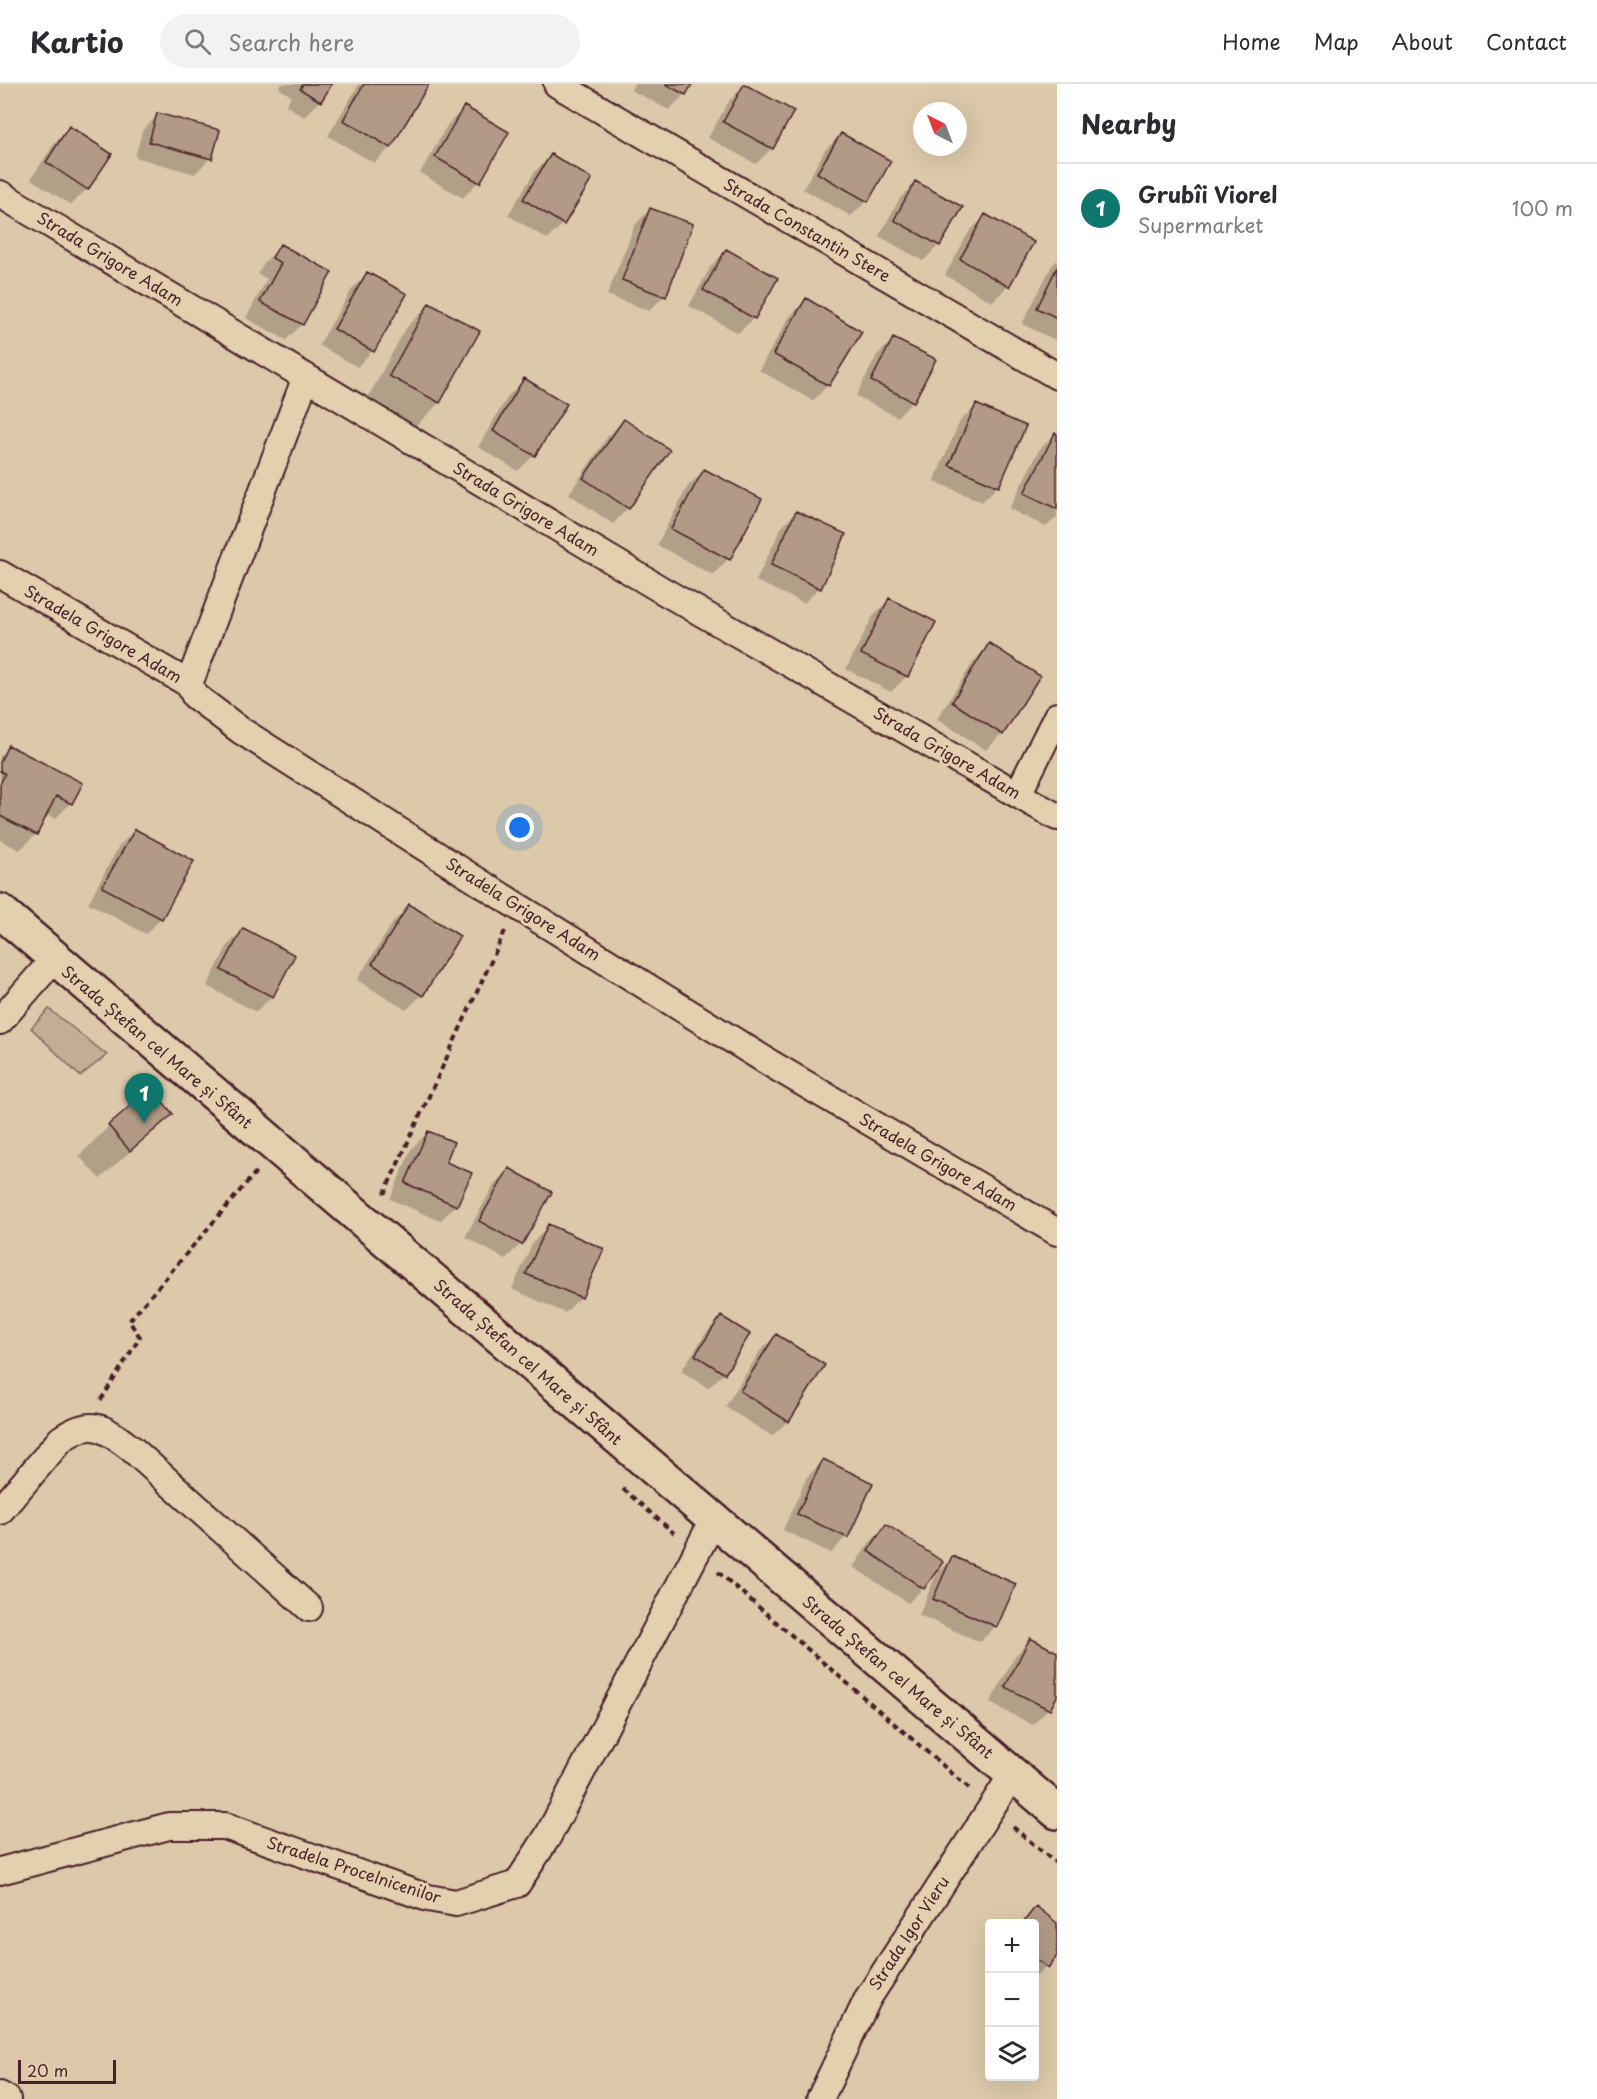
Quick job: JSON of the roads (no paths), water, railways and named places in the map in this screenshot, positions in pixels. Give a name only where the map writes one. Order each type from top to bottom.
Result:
[{"type":"main road","name":"Strada Ștefan cel Mare și Sfânt","points":[[0,911],[1057,1812]]},
{"type":"street","name":"Strada Constantin Stere","points":[[557,84],[1057,376]]},
{"type":"street","name":"Strada Grigore Adam","points":[[0,194],[660,589],[1057,817]]},
{"type":"street","points":[[189,684],[306,377]]},
{"type":"street","name":"Stradela Grigore Adam","points":[[0,574],[189,684],[195,696],[240,730],[517,906],[773,1065],[1057,1232]]},
{"type":"street","points":[[1018,794],[1057,717]]},
{"type":"street","points":[[0,1021],[54,959]]},
{"type":"street","points":[[0,1511],[61,1439],[85,1426],[108,1430],[309,1608]]},
{"type":"street","name":"Stradela Procelnicenilor","points":[[0,1871],[169,1826],[225,1826],[428,1898],[456,1903],[517,1884],[553,1826],[713,1521]]},
{"type":"street","name":"Strada Igor Vieru","points":[[820,2099],[868,1998],[1012,1774]]},
{"type":"street","points":[[0,2095],[7,2099]]},
{"type":"place","name":"Grubîi Viorel","points":[[144,1123]]}]
